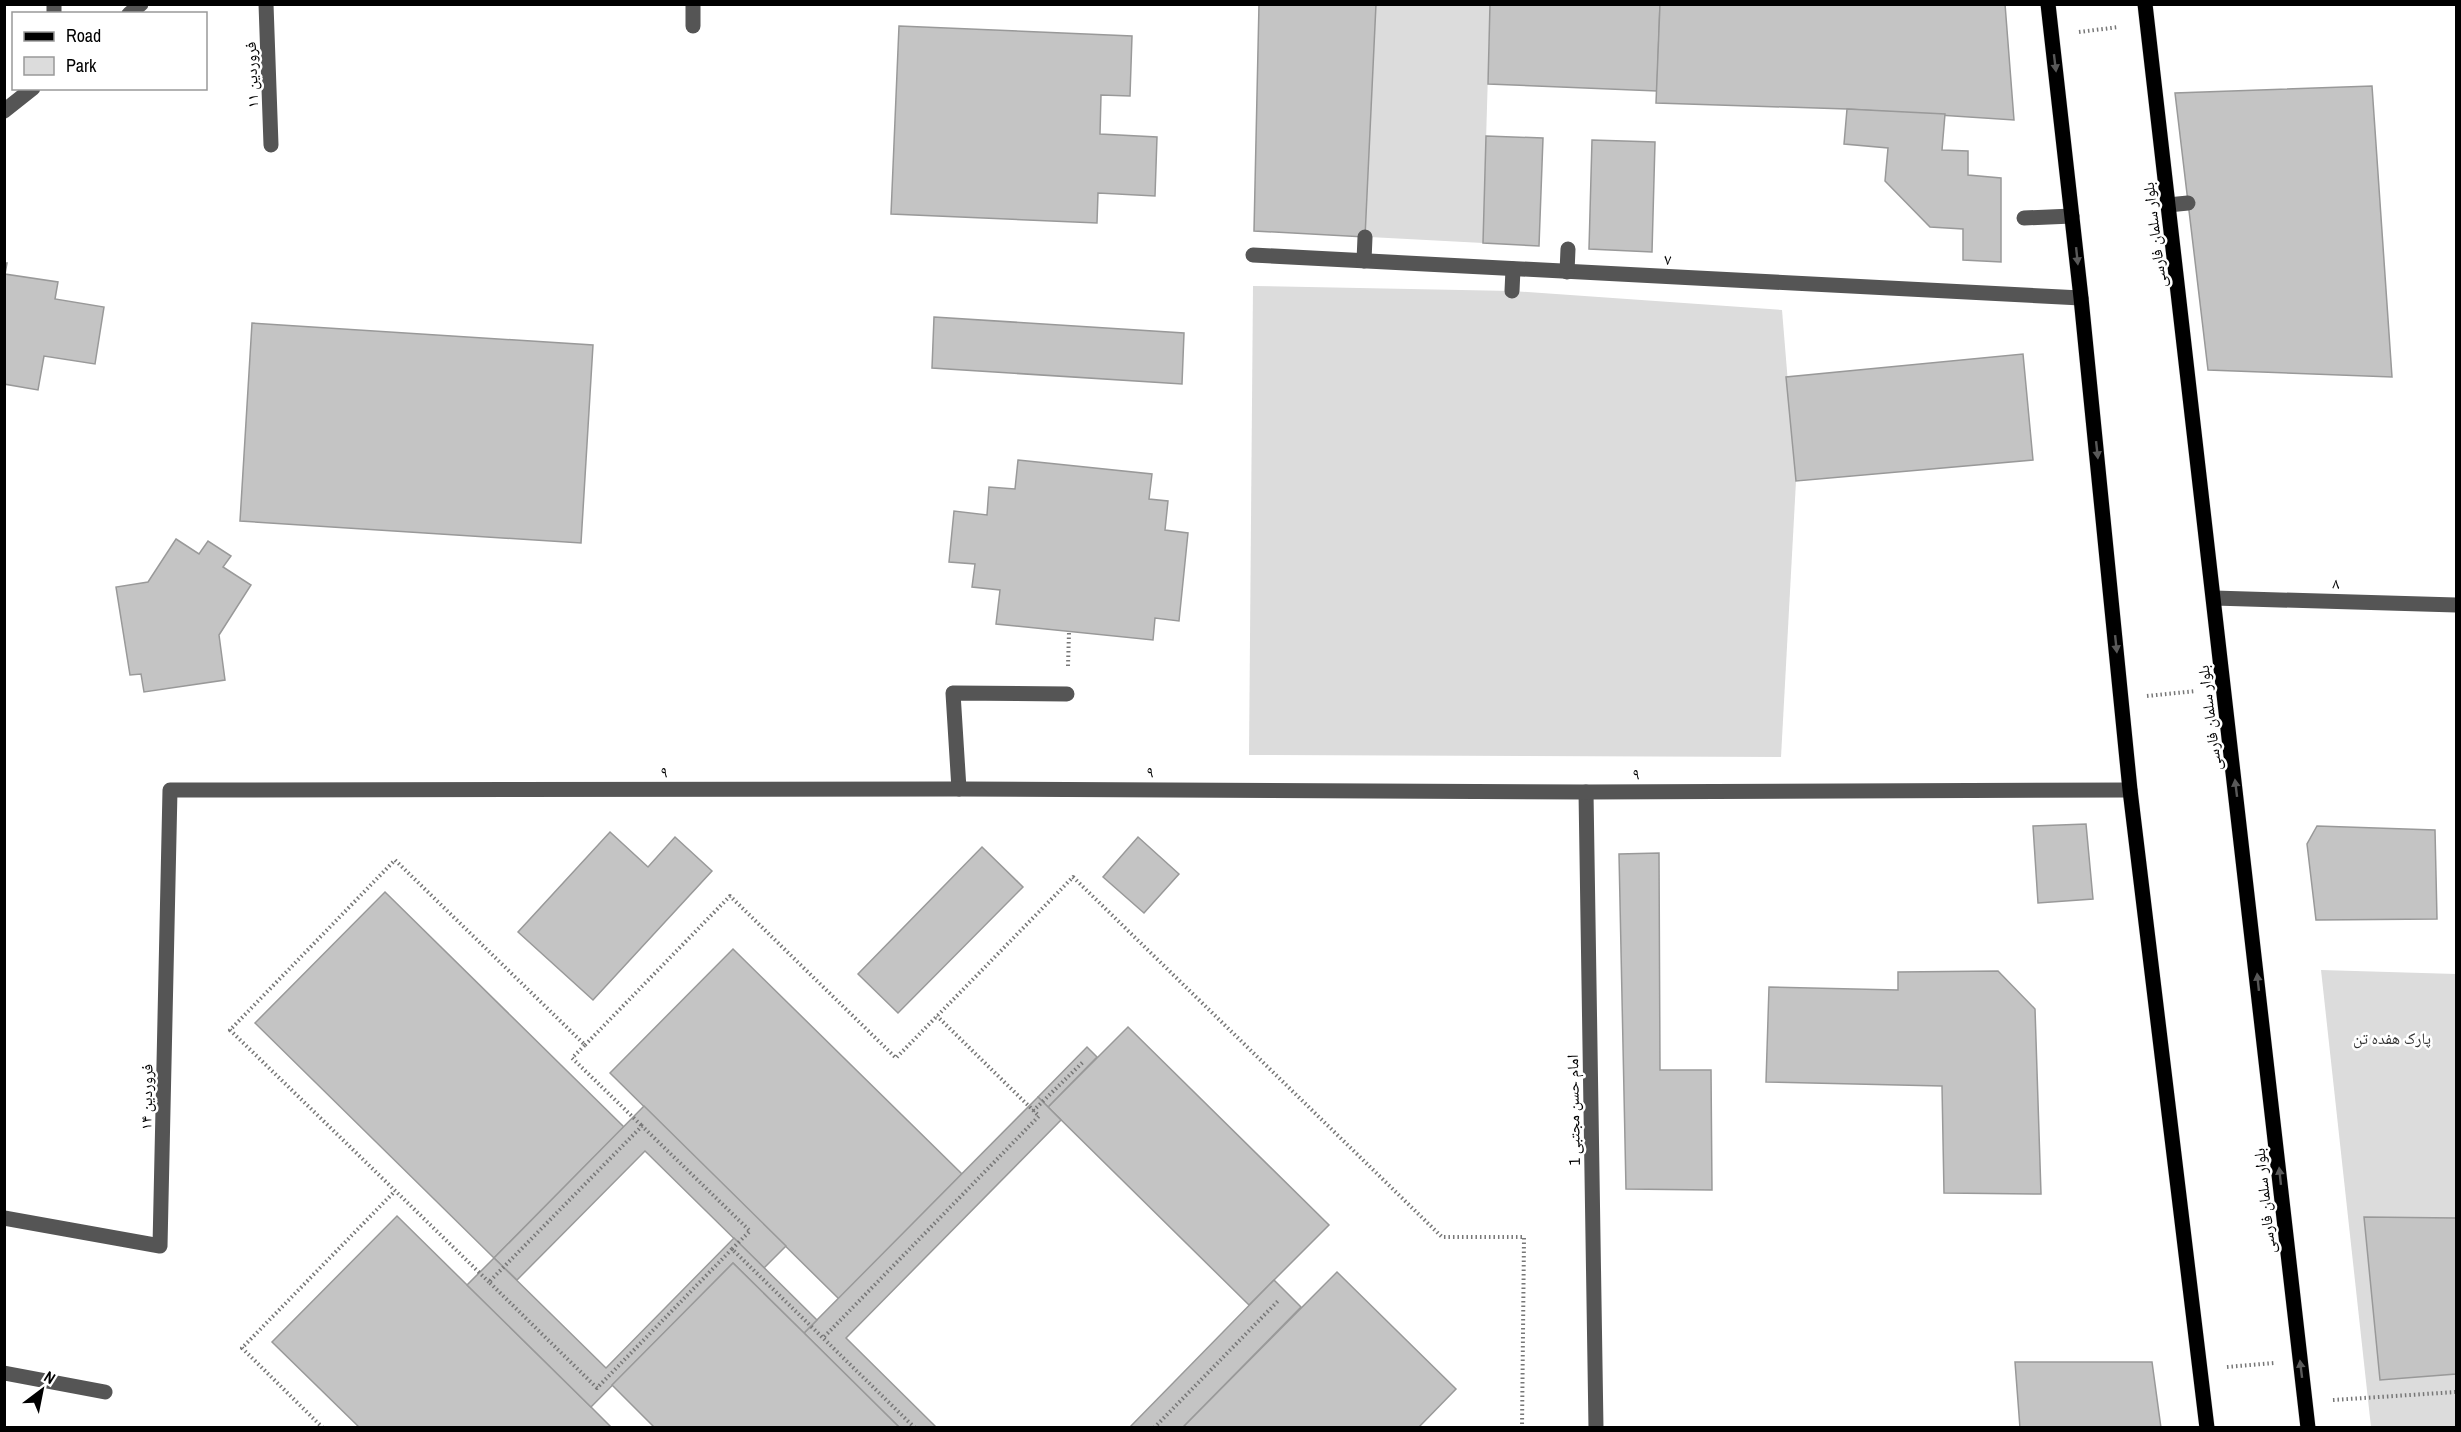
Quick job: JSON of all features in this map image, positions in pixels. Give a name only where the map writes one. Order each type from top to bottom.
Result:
[{"type":"main road","points":[[2048,4],[2081,298],[2130,790],[2206,1428]]},
{"type":"main road","name":"بلوار سلمان فارسی","points":[[2145,4],[2308,1428]]},
{"type":"street","name":"فروردین ۱۱","points":[[266,4],[271,145]]},
{"type":"street","points":[[693,4],[693,26]]},
{"type":"street","points":[[4,111],[30,90]]},
{"type":"street","points":[[2168,205],[2188,203]]},
{"type":"street","points":[[2025,218],[2072,216]]},
{"type":"street","points":[[1364,261],[1365,237]]},
{"type":"street","points":[[1567,272],[1568,249]]},
{"type":"street","name":"۷","points":[[1253,255],[2081,298]]},
{"type":"street","points":[[1512,291],[1513,268]]},
{"type":"street","name":"۸","points":[[2214,598],[2457,605]]},
{"type":"street","points":[[959,789],[952,693],[1067,694]]},
{"type":"street","name":"۹","points":[[170,790],[959,789],[1586,792],[2130,790]]},
{"type":"street","name":"فروردین ۱۴","points":[[4,1218],[160,1246],[170,790]]},
{"type":"street","name":"امام حسن مجتبی 1","points":[[1586,792],[1596,1428]]},
{"type":"street","points":[[4,1372],[105,1392]]},
{"type":"path","points":[[2052,35],[2147,23]]},
{"type":"path","points":[[1067,694],[1069,632]]},
{"type":"path","points":[[2122,699],[2224,688]]},
{"type":"path","points":[[585,1045],[395,861],[230,1030],[597,1388],[750,1231],[572,1058],[585,1045],[730,896],[896,1058],[1073,877],[1442,1237],[1524,1237],[1522,1428]]},
{"type":"path","points":[[823,1338],[1040,1116],[937,1016]]},
{"type":"path","points":[[1033,1111],[1083,1062]]},
{"type":"path","points":[[489,1282],[642,1126]]},
{"type":"path","points":[[323,1428],[242,1348],[395,1191]]},
{"type":"path","points":[[732,1250],[915,1428]]},
{"type":"path","points":[[1154,1428],[1278,1301]]},
{"type":"path","points":[[2200,1369],[2300,1361]]},
{"type":"path","points":[[2305,1402],[2457,1392]]},
{"type":"green space","points":[[1259,5],[1490,5],[1483,243],[1254,231]]},
{"type":"green space","points":[[1253,286],[1512,291],[1782,310],[1796,481],[1781,757],[1249,755]]},
{"type":"green space","name":"پارک هفده تن","points":[[2321,970],[2456,974],[2456,1427],[2371,1427]]},
{"type":"building","points":[[1259,4],[1376,4],[1365,237],[1254,231]]},
{"type":"building","points":[[1490,4],[1660,4],[1657,91],[1488,84]]},
{"type":"building","points":[[1660,4],[2005,4],[2014,120],[1847,109],[1656,103]]},
{"type":"building","points":[[899,26],[1132,36],[1130,96],[1101,95],[1100,134],[1157,137],[1155,196],[1098,193],[1097,223],[891,214]]},
{"type":"building","points":[[2372,86],[2392,377],[2208,370],[2175,93]]},
{"type":"building","points":[[1847,109],[1945,114],[1942,150],[1968,151],[1968,175],[2001,178],[2001,262],[1963,260],[1963,229],[1930,227],[1885,181],[1888,148],[1844,144]]},
{"type":"building","points":[[1486,136],[1543,138],[1539,246],[1483,243]]},
{"type":"building","points":[[1592,140],[1655,142],[1652,252],[1589,249]]},
{"type":"building","points":[[4,263],[7,263],[5,274],[58,282],[55,299],[104,307],[95,364],[44,356],[38,390],[4,384]]},
{"type":"building","points":[[934,317],[1184,333],[1182,384],[932,368]]},
{"type":"building","points":[[252,323],[593,345],[581,543],[240,521]]},
{"type":"building","points":[[2023,354],[2033,460],[1796,481],[1786,377]]},
{"type":"building","points":[[1018,460],[1152,474],[1149,499],[1168,501],[1165,530],[1188,533],[1179,621],[1155,618],[1153,640],[996,624],[1000,590],[972,587],[975,564],[949,562],[954,511],[987,515],[989,487],[1015,489]]},
{"type":"building","points":[[176,539],[199,554],[208,541],[231,556],[223,567],[251,585],[219,635],[225,680],[144,692],[141,674],[130,675],[116,587],[148,582]]},
{"type":"building","points":[[2086,824],[2093,899],[2038,903],[2033,826]]},
{"type":"building","points":[[2317,826],[2435,830],[2437,919],[2316,920],[2307,844]]},
{"type":"building","points":[[610,832],[648,867],[675,837],[712,871],[593,1000],[518,932]]},
{"type":"building","points":[[1138,837],[1179,874],[1144,913],[1103,877]]},
{"type":"building","points":[[982,847],[1023,887],[898,1013],[858,974]]},
{"type":"building","points":[[1659,853],[1660,1070],[1711,1070],[1712,1190],[1626,1189],[1619,854]]},
{"type":"building","points":[[385,892],[624,1127],[494,1258],[255,1023]]},
{"type":"building","points":[[733,949],[962,1174],[839,1299],[610,1073]]},
{"type":"building","points":[[1998,971],[2035,1009],[2041,1194],[1944,1193],[1942,1086],[1766,1082],[1769,987],[1898,990],[1898,972]]},
{"type":"building","points":[[1128,1027],[1329,1225],[1249,1305],[1048,1107]]},
{"type":"building","points":[[1087,1047],[1097,1057],[1048,1107],[1038,1097]]},
{"type":"building","points":[[1038,1097],[1061,1120],[846,1338],[937,1428],[900,1428],[804,1333]]},
{"type":"building","points":[[644,1106],[786,1246],[764,1268],[645,1151],[517,1280],[494,1258]]},
{"type":"building","points":[[397,1216],[612,1428],[360,1428],[272,1342]]},
{"type":"building","points":[[2364,1217],[2456,1218],[2456,1374],[2380,1380]]},
{"type":"building","points":[[734,1238],[817,1320],[804,1333],[733,1263],[591,1407],[467,1285],[494,1258],[606,1368]]},
{"type":"building","points":[[733,1263],[900,1428],[655,1428],[612,1385]]},
{"type":"building","points":[[1337,1272],[1456,1389],[1418,1428],[1182,1428]]},
{"type":"building","points":[[1274,1280],[1301,1307],[1182,1428],[1129,1428]]},
{"type":"building","points":[[2015,1362],[2152,1362],[2161,1428],[2020,1428]]}]
